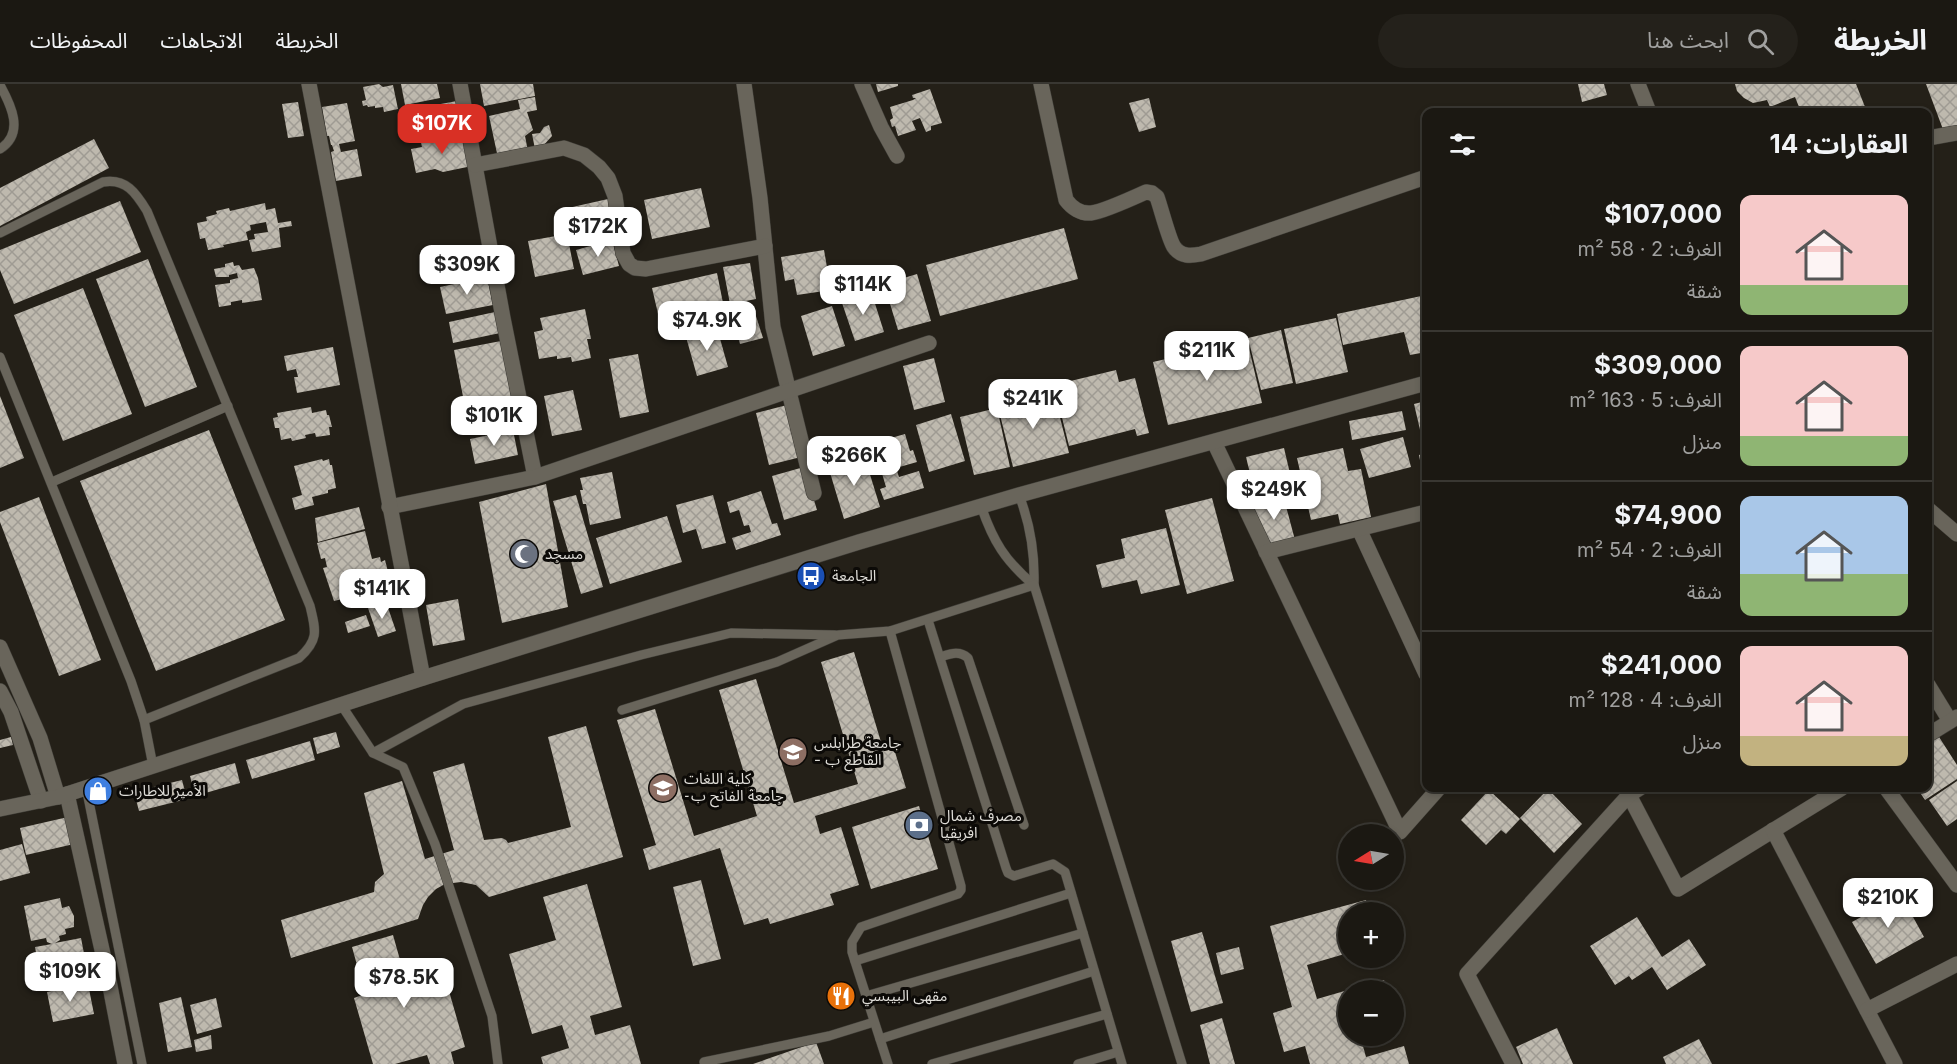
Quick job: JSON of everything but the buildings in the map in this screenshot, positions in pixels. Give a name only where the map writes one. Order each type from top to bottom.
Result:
[{"type":"street","points":[[309,84],[423,678]]},
{"type":"street","points":[[460,84],[535,477]]},
{"type":"street","points":[[744,84],[754,151],[773,327],[814,493]]},
{"type":"street","points":[[862,84],[897,156]]},
{"type":"street","points":[[1041,84],[1066,200],[1070,205],[1074,209],[1089,213],[1146,192],[1152,193],[1157,197],[1174,248],[1183,255],[1201,254],[1422,178]]},
{"type":"street","points":[[1638,84],[1646,108]]},
{"type":"street","points":[[1932,137],[1957,133]]},
{"type":"street","points":[[475,165],[564,148],[584,155],[608,178],[615,196],[623,253],[629,264],[635,268],[646,269],[765,246]]},
{"type":"street","points":[[390,507],[535,477],[929,343]]},
{"type":"street","points":[[0,809],[62,796],[423,678],[860,542],[1019,495],[1422,384]]},
{"type":"street","points":[[1214,442],[1400,832],[1435,792]]},
{"type":"street","points":[[1932,512],[1957,534]]},
{"type":"street","points":[[1266,552],[1422,513]]},
{"type":"street","points":[[1359,529],[1422,665]]},
{"type":"street","points":[[0,647],[40,738],[62,796],[102,949],[125,1064]]},
{"type":"street","points":[[1932,690],[1954,719],[1932,733]]},
{"type":"street","points":[[0,691],[11,712],[41,801]]},
{"type":"street","points":[[1513,1064],[1467,974],[1633,792]]},
{"type":"street","points":[[1634,792],[1678,889],[1835,792]]},
{"type":"street","points":[[1889,792],[1957,885]]},
{"type":"street","points":[[1773,830],[1895,1064]]},
{"type":"street","points":[[1867,1010],[1957,964]]},
{"type":"lane","points":[[0,85],[9,101],[15,126],[5,145],[0,149]]},
{"type":"lane","points":[[0,233],[103,182],[117,182],[132,189],[147,211],[310,606],[315,632],[314,642],[299,658],[144,720]]},
{"type":"lane","points":[[0,357],[127,671],[144,720],[153,766]]},
{"type":"lane","points":[[52,482],[228,406]]},
{"type":"lane","points":[[1019,495],[1029,520],[1033,541],[1034,585],[1182,1064]]},
{"type":"lane","points":[[981,506],[991,534],[1002,553],[1017,571],[1034,585]]},
{"type":"lane","points":[[373,753],[463,704],[640,655],[731,633],[838,635],[890,631],[1034,585]]},
{"type":"lane","points":[[928,620],[1008,873],[1014,876],[1053,864],[1065,872],[1122,1064]]},
{"type":"lane","points":[[888,1064],[852,952],[852,942],[861,927],[958,894],[961,890],[890,631]]},
{"type":"lane","points":[[622,710],[777,662],[838,635]]},
{"type":"lane","points":[[940,657],[957,653],[968,658],[1024,825]]},
{"type":"lane","points":[[342,706],[373,753],[404,767],[430,833],[492,1016],[498,1064]]},
{"type":"lane","points":[[86,787],[142,1064]]},
{"type":"lane","points":[[855,961],[1071,894]]},
{"type":"lane","points":[[866,996],[1083,933]]},
{"type":"lane","points":[[879,1039],[1094,971]]},
{"type":"lane","points":[[932,1064],[1107,1014]]},
{"type":"lane","points":[[704,1062],[829,1036],[874,1022]]},
{"type":"lane","points":[[1078,1064],[1118,1052]]},
{"type":"place","name":"مسجد","points":[[524,554]]},
{"type":"place","name":"الجامعة","points":[[811,576]]},
{"type":"place","name":"جامعة طرابلس - القاطع ب","points":[[793,752]]},
{"type":"place","name":"كلية اللغات -جامعة الفاتح ب","points":[[663,788]]},
{"type":"place","name":"الأمير للاطارات","points":[[98,791]]},
{"type":"place","name":"مصرف شمال افريقيا","points":[[919,825]]},
{"type":"place","name":"مقهى البيبسي","points":[[841,996]]}]
